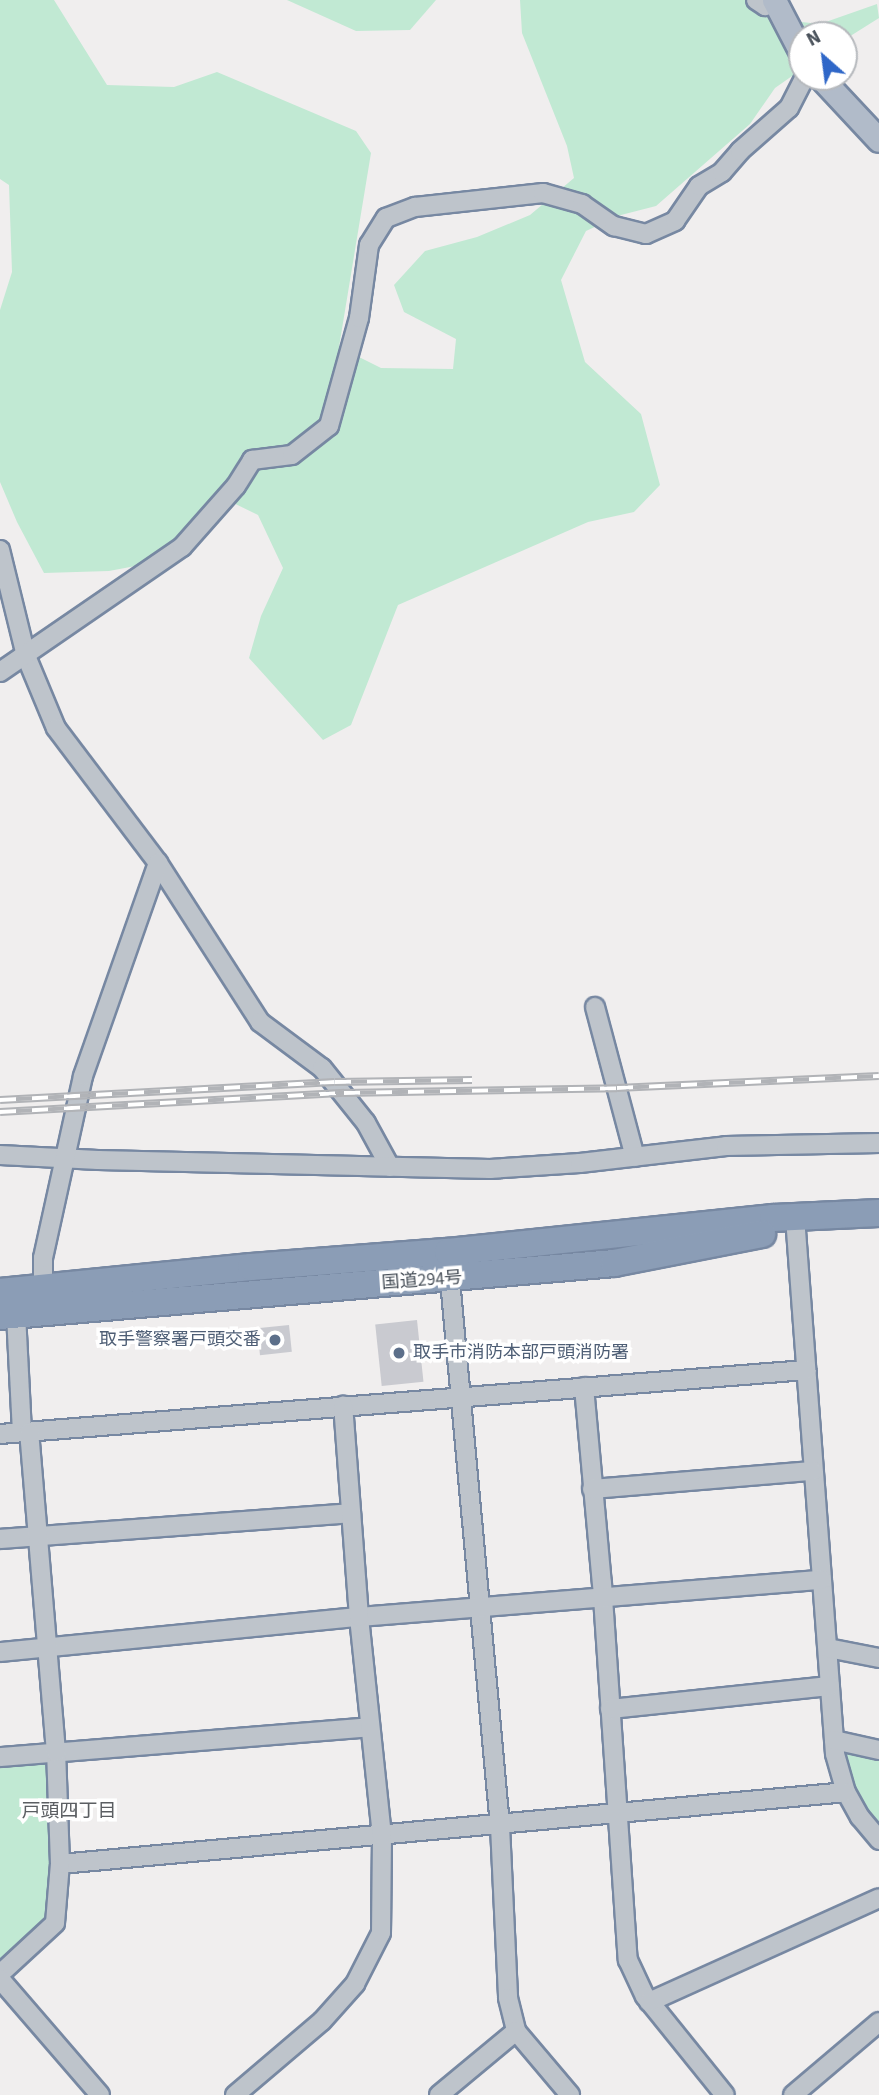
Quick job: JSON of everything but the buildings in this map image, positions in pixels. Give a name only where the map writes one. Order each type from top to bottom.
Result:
[{"type":"highway","name":"国道294号","points":[[0,1292],[251,1267],[879,1213]]},
{"type":"highway","name":"国道294号","points":[[8,1315],[614,1263],[795,1222]]},
{"type":"main road","points":[[768,0],[788,32]]},
{"type":"main road","points":[[833,91],[879,140]]},
{"type":"street","points":[[0,672],[182,547],[236,486],[252,460],[292,455],[329,426],[359,318],[369,245],[386,218],[415,207],[543,193],[582,204],[614,226],[646,234],[675,221],[699,186],[722,172],[740,151],[789,108],[798,91]]},
{"type":"street","points":[[0,550],[26,656],[56,728],[158,863],[260,1022],[322,1068],[366,1123],[390,1167]]},
{"type":"street","points":[[44,1288],[43,1258],[83,1076],[158,863]]},
{"type":"street","points":[[595,1007],[635,1157]]},
{"type":"street","points":[[0,1155],[64,1159],[490,1169],[635,1157],[726,1146],[879,1143]]},
{"type":"street","points":[[795,1222],[834,1740],[846,1792],[860,1817],[879,1840]]},
{"type":"street","points":[[448,1252],[500,1826],[508,1998],[516,2031],[570,2095]]},
{"type":"street","points":[[0,1973],[55,1923],[60,1864],[55,1752],[36,1536],[25,1432],[8,1315]]},
{"type":"street","points":[[0,1434],[806,1370]]},
{"type":"street","points":[[584,1387],[603,1597],[628,1960],[649,2002],[725,2095]]},
{"type":"street","points":[[235,2095],[255,2089],[322,2021],[355,1984],[381,1933],[382,1836],[359,1617],[343,1406]]},
{"type":"street","points":[[592,1489],[812,1471]]},
{"type":"street","points":[[0,1539],[351,1513]]},
{"type":"street","points":[[0,1652],[359,1617],[822,1580]]},
{"type":"street","points":[[828,1648],[879,1658]]},
{"type":"street","points":[[610,1709],[830,1685]]},
{"type":"street","points":[[0,1757],[370,1727]]},
{"type":"street","points":[[834,1740],[879,1750]]},
{"type":"street","points":[[60,1864],[500,1826],[846,1792]]},
{"type":"street","points":[[649,2002],[879,1898]]},
{"type":"street","points":[[0,1979],[100,2095]]},
{"type":"street","points":[[793,2095],[879,2022]]},
{"type":"street","points":[[439,2095],[516,2031]]},
{"type":"green space","points":[[0,0],[54,0],[107,85],[174,87],[217,72],[356,131],[371,153],[339,347],[381,368],[453,369],[456,339],[404,312],[394,285],[425,251],[477,237],[530,215],[574,178],[567,146],[522,33],[520,0],[764,0],[783,20],[792,21],[788,21],[788,79],[775,88],[750,124],[656,206],[621,215],[586,231],[561,280],[585,362],[641,414],[660,485],[634,512],[588,522],[398,605],[351,725],[323,740],[249,658],[261,616],[283,568],[258,515],[215,494],[162,561],[109,571],[44,573],[17,522],[0,482],[0,310],[12,272],[9,185],[0,179]]},
{"type":"green space","points":[[287,0],[436,0],[410,30],[356,31]]},
{"type":"green space","points":[[877,4],[879,18],[858,31],[858,21],[829,21]]},
{"type":"green space","points":[[834,1740],[879,1750],[879,1840],[860,1817]]},
{"type":"green space","points":[[56,1752],[55,1923],[0,1973],[0,1757]]},
{"type":"railway","points":[[0,1112],[344,1093],[617,1088],[879,1076]]},
{"type":"railway","points":[[0,1100],[335,1082],[472,1080]]},
{"type":"place","name":"取手警察署戸頭交番","points":[[275,1340]]},
{"type":"place","name":"取手市消防本部戸頭消防署","points":[[399,1353]]},
{"type":"district","name":"戸頭四丁目","points":[[69,1812]]}]
